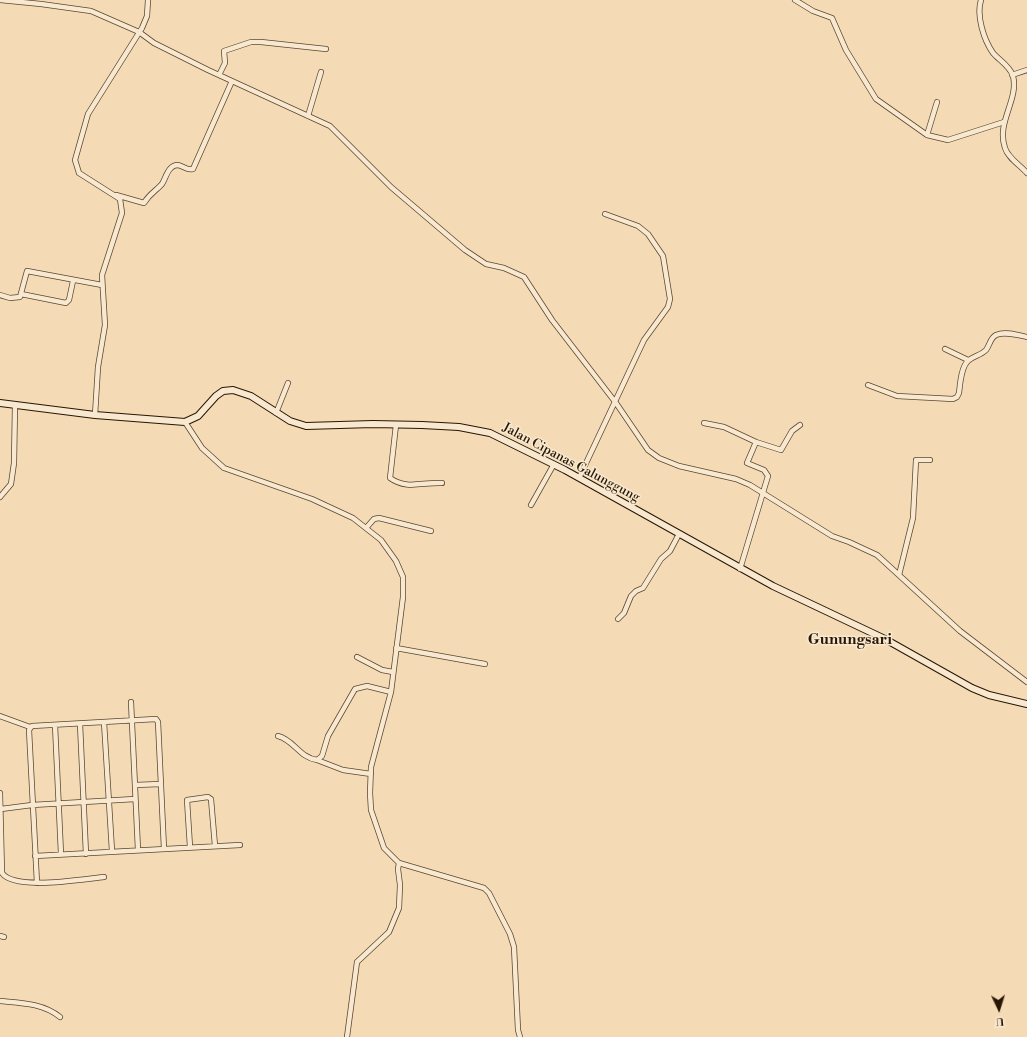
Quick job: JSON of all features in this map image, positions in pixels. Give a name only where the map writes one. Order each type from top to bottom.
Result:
[{"type":"street","points":[[0,0],[91,11],[139,32],[154,43],[232,81],[330,126],[391,187],[465,250],[486,264],[504,268],[524,277],[552,320],[616,403],[648,450],[659,458],[679,466],[736,479],[750,485],[832,536],[877,555],[960,630],[1027,682]]},
{"type":"street","points":[[95,415],[98,367],[105,325],[102,275],[110,248],[118,230],[122,213],[120,199],[79,174],[75,160],[88,114],[139,32],[147,16],[148,0]]},
{"type":"street","points":[[795,0],[813,11],[832,18],[846,50],[876,99],[927,135],[948,140],[1004,122]]},
{"type":"street","points":[[981,0],[981,19],[986,40],[994,53],[1012,75],[1014,88],[1011,103],[1004,122],[1005,148],[1010,158],[1027,173]]},
{"type":"street","points":[[220,75],[225,62],[224,51],[251,42],[326,49]]},
{"type":"street","points":[[1012,75],[1027,70]]},
{"type":"street","points":[[308,116],[321,72]]},
{"type":"street","points":[[111,193],[143,203],[149,194],[161,185],[168,172],[175,166],[179,165],[188,170],[193,169],[232,81]]},
{"type":"street","points":[[927,135],[937,102]]},
{"type":"street","points":[[580,478],[644,340],[668,307],[671,295],[663,256],[648,234],[638,226],[605,214]]},
{"type":"street","points":[[21,294],[27,270],[73,281],[102,285]]},
{"type":"street","points":[[0,295],[10,298],[20,296],[21,294],[66,303],[69,300],[73,281]]},
{"type":"street","points":[[868,385],[896,396],[953,399],[957,397],[959,393],[964,367],[968,360],[979,356],[989,346],[991,339],[997,335],[1011,334],[1027,337]]},
{"type":"street","points":[[945,349],[968,360]]},
{"type":"street","points":[[276,413],[288,383]]},
{"type":"street","name":"Jalan Cipanas Galunggung","points":[[185,422],[198,416],[216,396],[223,392],[233,390],[251,396],[290,421],[306,426],[395,428],[459,427],[490,433],[580,478],[773,586],[885,639],[972,688],[995,697],[1027,704]]},
{"type":"street","points":[[0,403],[95,415],[185,422],[202,448],[224,468],[312,499],[353,518],[381,540],[396,561],[403,577],[403,597],[391,692],[379,735],[371,774],[371,810],[384,848],[399,863],[484,888],[489,893],[510,934],[514,947],[518,1030],[520,1037]]},
{"type":"street","points":[[0,497],[11,484],[14,463],[15,405]]},
{"type":"street","points":[[704,423],[724,427],[756,442],[781,450],[792,431],[800,424]]},
{"type":"street","points":[[395,428],[390,478],[405,486],[428,482],[442,483]]},
{"type":"street","points":[[740,568],[768,479],[768,473],[747,463],[756,442]]},
{"type":"street","points":[[900,575],[913,518],[916,460],[930,460]]},
{"type":"street","points":[[531,505],[554,464]]},
{"type":"street","points":[[366,528],[374,519],[378,518],[431,531]]},
{"type":"street","points":[[618,619],[624,613],[631,596],[636,591],[643,588],[661,559],[670,551],[679,534]]},
{"type":"street","points":[[396,648],[485,664]]},
{"type":"street","points":[[357,657],[382,670],[393,672]]},
{"type":"street","points":[[317,760],[322,756],[328,736],[355,690],[367,686],[391,692]]},
{"type":"street","points":[[131,702],[138,850]]},
{"type":"street","points":[[0,716],[30,727],[55,724],[80,724],[156,719],[164,849]]},
{"type":"street","points":[[104,722],[112,852]]},
{"type":"street","points":[[55,724],[61,854]]},
{"type":"street","points":[[80,724],[86,854]]},
{"type":"street","points":[[30,727],[32,805],[37,883]]},
{"type":"street","points":[[278,736],[288,740],[308,758],[317,760],[332,767],[371,774]]},
{"type":"street","points":[[135,785],[161,784]]},
{"type":"street","points":[[0,793],[2,873],[4,877],[9,880],[37,883],[104,877]]},
{"type":"street","points":[[190,847],[187,800],[208,797],[211,799],[215,846]]},
{"type":"street","points":[[1,809],[32,805],[135,799]]},
{"type":"street","points":[[35,856],[240,845]]},
{"type":"street","points":[[347,1037],[357,962],[390,932],[399,908],[399,863]]},
{"type":"street","points":[[0,1001],[44,1007],[52,1010],[60,1017]]},
{"type":"district","name":"Gunungsari","points":[[850,640]]}]
